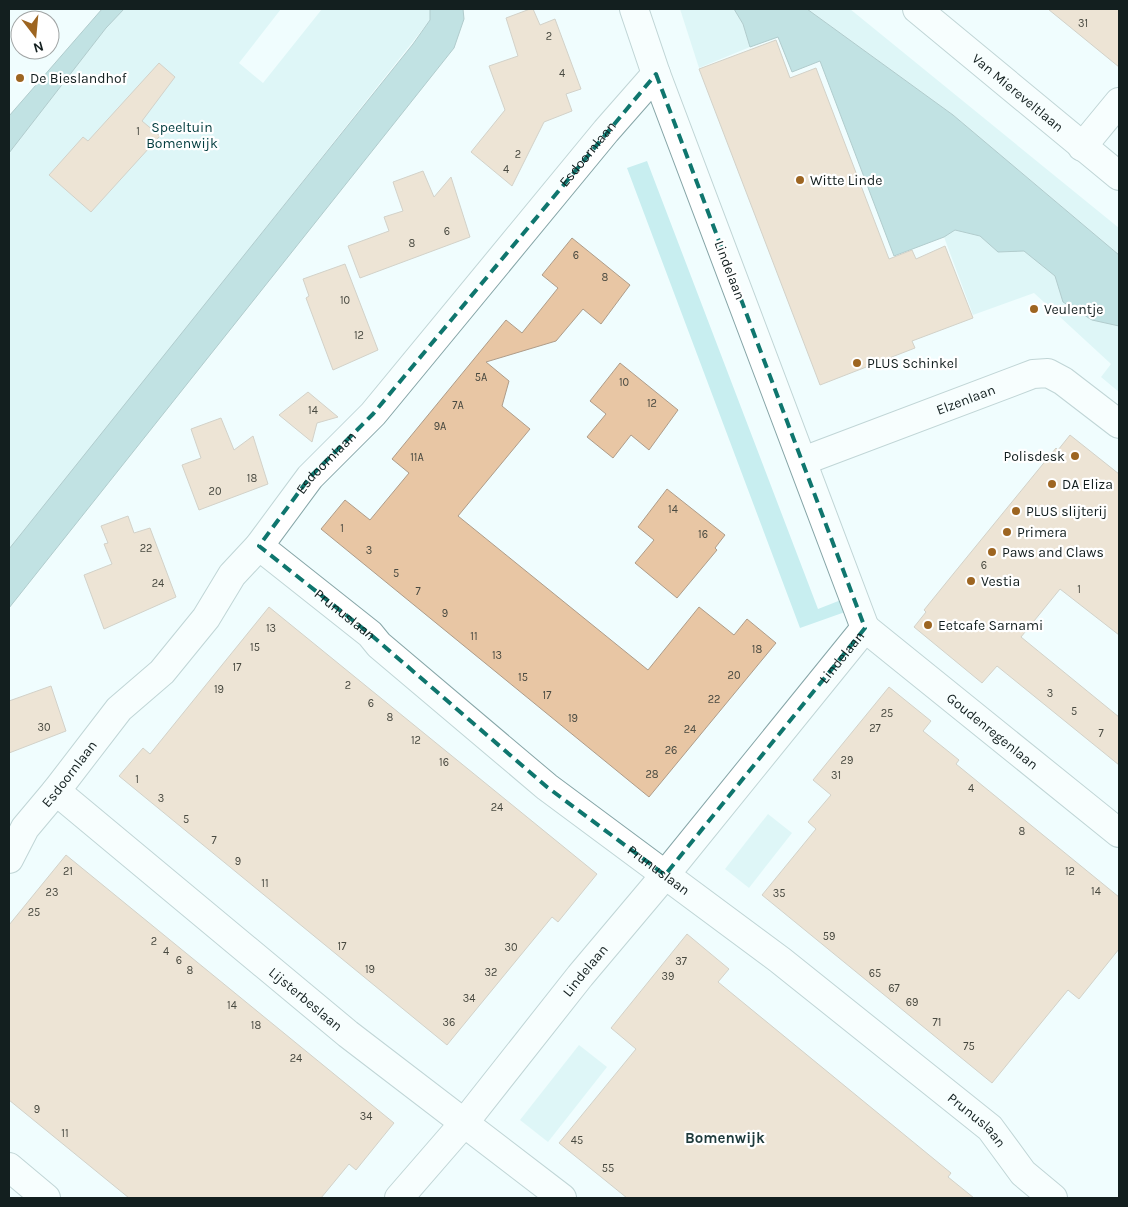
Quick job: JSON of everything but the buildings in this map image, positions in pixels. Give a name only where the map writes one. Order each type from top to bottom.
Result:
[{"type":"street","name":"Lindelaan","points":[[399,1198],[464,1123],[575,982],[665,875],[865,628],[656,74],[634,9]]},
{"type":"street","name":"Van Miereveltlaan","points":[[917,9],[1119,176]]},
{"type":"street","name":"Esdoornlaan","points":[[9,858],[25,828],[119,709],[162,672],[206,618],[232,575],[258,546],[310,477],[379,407],[606,131],[656,74]]},
{"type":"street","points":[[1082,147],[1119,102]]},
{"type":"street","name":"Elzenlaan","points":[[803,461],[1033,374],[1048,373],[1064,381],[1119,424]]},
{"type":"street","name":"Prunuslaan","points":[[258,546],[370,634],[379,645],[547,787],[780,960],[990,1128],[1023,1173],[1054,1198]]},
{"type":"street","name":"Goudenregenlaan","points":[[865,628],[1119,833]]},
{"type":"street","name":"Lijsterbeslaan","points":[[56,791],[348,1034],[562,1198]]},
{"type":"street","points":[[9,1168],[46,1198]]},
{"type":"highlighted area","points":[[656,74],[865,628],[665,875],[547,787],[370,634],[259,546],[310,477],[373,414]]},
{"type":"green space","name":"Speeltuin Bomenwijk","points":[[124,9],[281,9],[239,63],[263,83],[322,9],[430,9],[430,20],[144,382],[9,549],[9,153],[106,28]]},
{"type":"green space","points":[[680,9],[734,9],[743,24],[750,47],[699,68]]},
{"type":"green space","points":[[807,9],[850,9],[1119,228],[1119,255],[953,115]]},
{"type":"green space","points":[[647,161],[818,609],[841,600],[845,612],[800,628],[627,168]]},
{"type":"green space","points":[[955,230],[980,236],[998,252],[1024,251],[1055,276],[1063,302],[1092,320],[1119,326],[1119,392],[1101,377],[1111,364],[1034,293],[973,315],[944,237]]},
{"type":"green space","points":[[768,814],[792,833],[749,888],[725,869]]},
{"type":"green space","points":[[579,1045],[607,1067],[548,1142],[520,1120]]},
{"type":"shaded area","points":[[102,9],[124,9],[106,28],[9,153],[9,116],[58,60],[60,60],[60,57]]},
{"type":"shaded area","points":[[430,9],[463,9],[464,19],[454,48],[9,608],[9,549],[413,44],[430,20]]},
{"type":"shaded area","points":[[734,9],[807,9],[953,115],[1119,255],[1119,326],[1092,320],[1063,302],[1055,276],[1024,251],[998,252],[980,236],[955,230],[944,237],[894,256],[820,61],[792,72],[778,37],[750,47],[743,24]]},
{"type":"place","name":"De Bieslandhof","points":[[20,78]]},
{"type":"place","name":"Witte Linde","points":[[800,180]]},
{"type":"place","name":"Veulentje","points":[[1034,309]]},
{"type":"place","name":"PLUS Schinkel","points":[[857,363]]},
{"type":"place","name":"Polisdesk","points":[[1075,456]]},
{"type":"place","name":"DA Eliza","points":[[1052,484]]},
{"type":"place","name":"PLUS slijterij","points":[[1016,511]]},
{"type":"place","name":"Primera","points":[[1007,532]]},
{"type":"place","name":"Paws and Claws","points":[[992,552]]},
{"type":"place","name":"Vestia","points":[[971,581]]},
{"type":"place","name":"Eetcafe Sarnami","points":[[928,625]]},
{"type":"district","name":"Bomenwijk","points":[[725,1138]]}]
